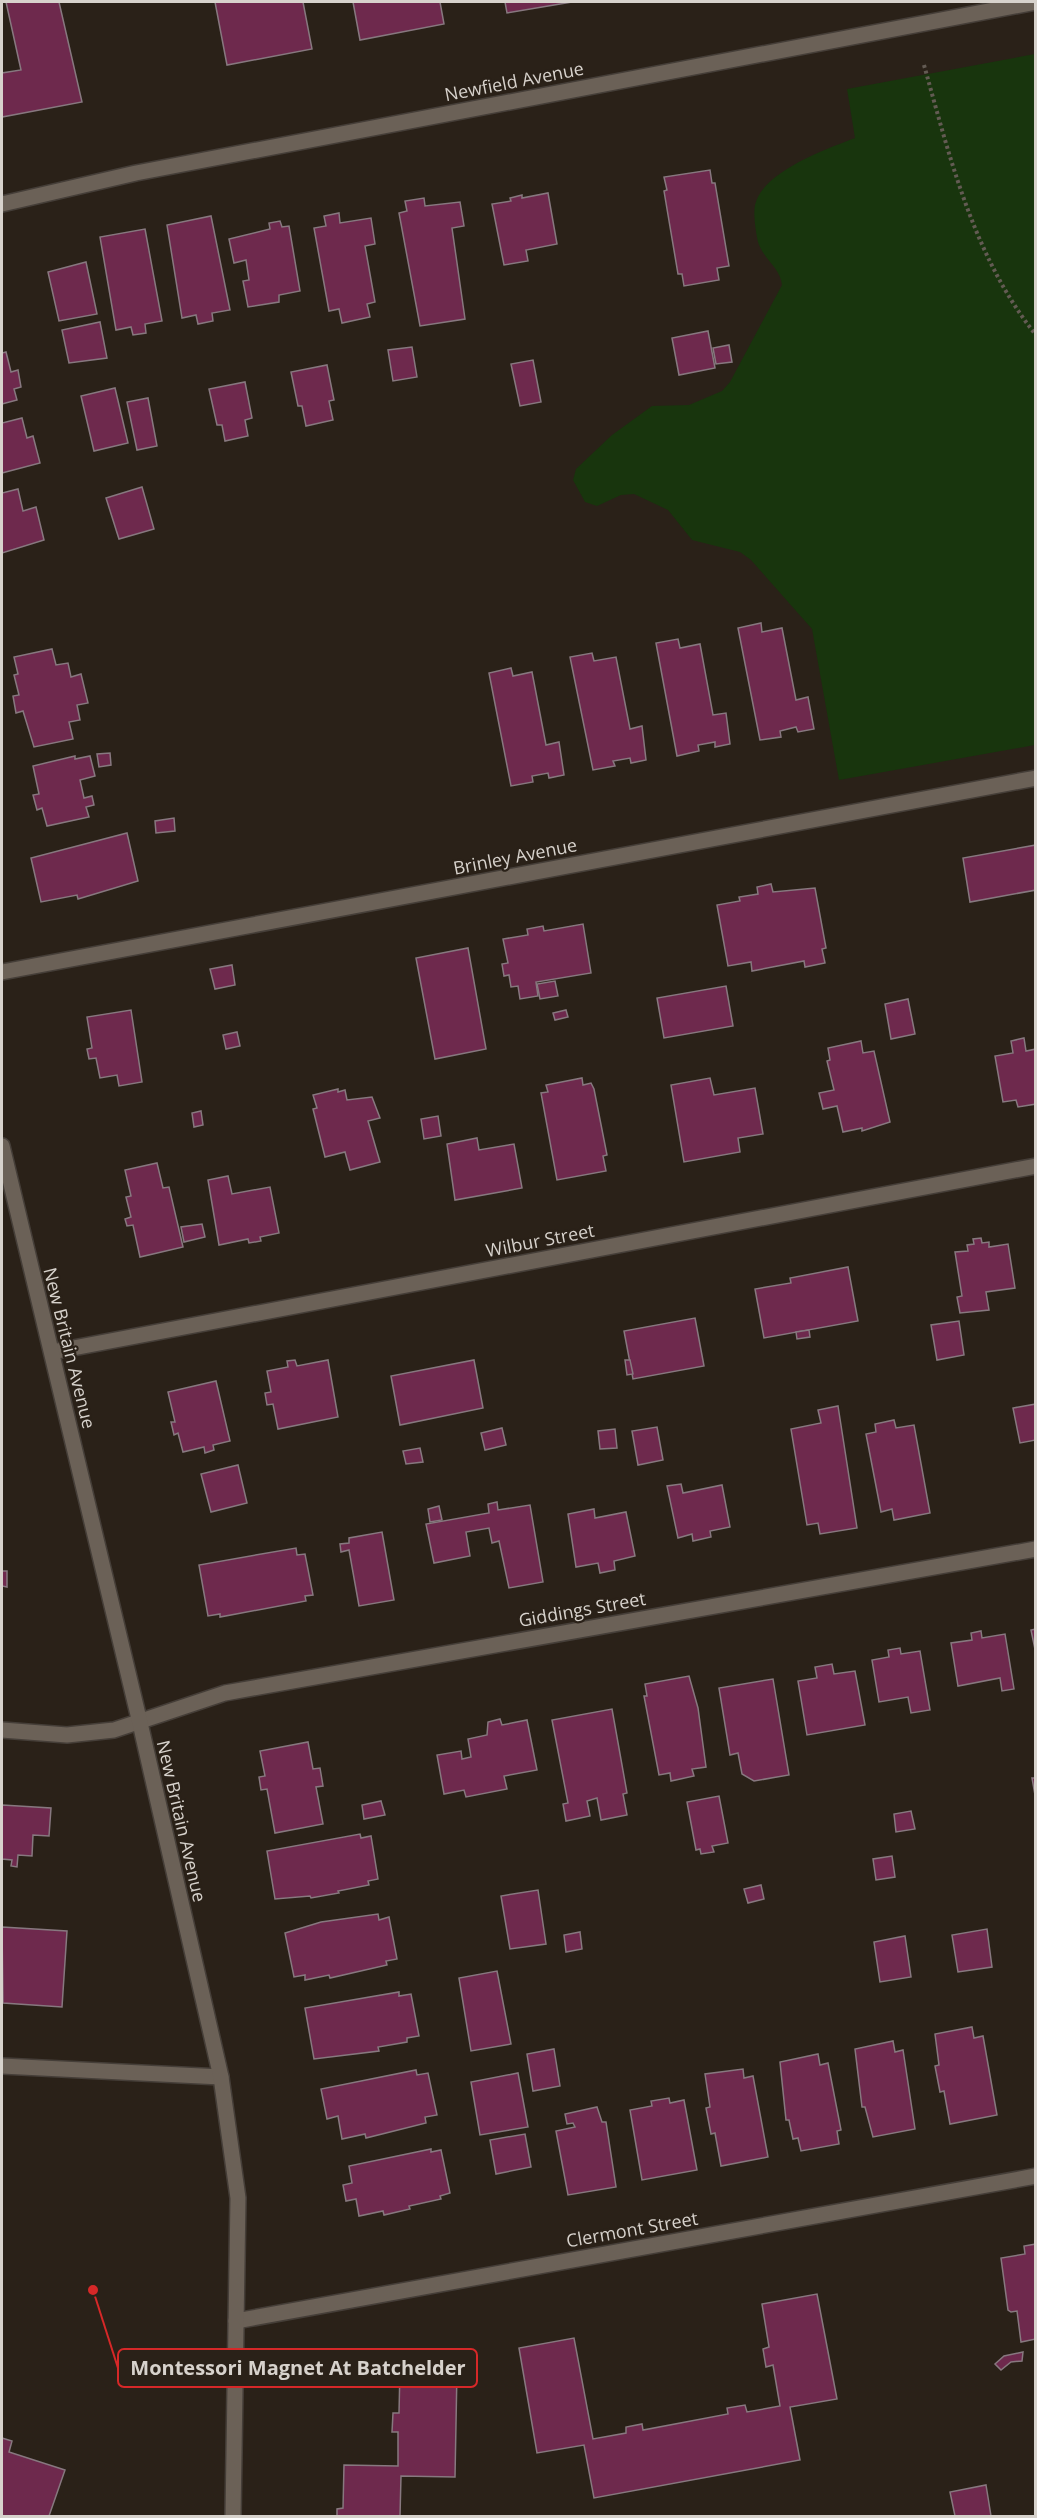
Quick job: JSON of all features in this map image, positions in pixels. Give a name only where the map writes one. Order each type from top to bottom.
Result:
[{"type":"street","name":"Newfield Avenue","points":[[2,204],[136,173],[1035,2]]},
{"type":"street","name":"Brinley Avenue","points":[[2,972],[1035,778]]},
{"type":"street","name":"New Britain Avenue","points":[[2,1146],[140,1723],[221,2077],[238,2198],[233,2517]]},
{"type":"street","name":"Wilbur Street","points":[[52,1352],[1035,1166]]},
{"type":"street","name":"Giddings Street","points":[[2,1730],[90,1734],[140,1723],[185,1704],[225,1693],[1035,1549]]},
{"type":"street","points":[[2,2066],[221,2077]]},
{"type":"street","name":"Clermont Street","points":[[236,2321],[1035,2176]]},
{"type":"path","points":[[924,65],[955,177],[994,271],[1035,335]]},
{"type":"green space","points":[[1035,54],[1035,745],[839,780],[812,629],[751,560],[740,552],[692,540],[668,510],[634,494],[621,495],[597,506],[585,502],[573,480],[576,469],[612,435],[652,406],[689,405],[722,391],[730,382],[782,285],[778,273],[760,248],[755,205],[760,193],[782,172],[812,155],[855,138],[847,89]]},
{"type":"building","points":[[6,2],[59,2],[82,102],[2,117],[2,73],[21,70]]},
{"type":"building","points":[[215,2],[303,2],[312,49],[227,65]]},
{"type":"building","points":[[353,2],[440,2],[444,24],[360,40]]},
{"type":"building","points":[[505,2],[572,2],[507,13]]},
{"type":"building","points":[[710,170],[712,183],[715,183],[729,266],[717,268],[719,280],[684,286],[682,274],[678,274],[664,191],[667,190],[664,177]]},
{"type":"building","points":[[548,193],[557,244],[526,250],[528,261],[504,265],[492,204],[511,201],[510,198],[522,195],[522,198]]},
{"type":"building","points":[[424,198],[425,206],[460,202],[464,226],[452,228],[465,319],[420,326],[399,213],[407,211],[405,201]]},
{"type":"building","points":[[339,213],[340,223],[371,218],[375,244],[365,246],[375,302],[367,304],[370,317],[342,323],[339,309],[329,311],[314,228],[326,226],[324,216]]},
{"type":"building","points":[[211,216],[230,310],[212,313],[213,321],[198,324],[196,315],[182,318],[167,225]]},
{"type":"building","points":[[280,221],[282,227],[289,226],[300,291],[279,295],[279,302],[248,307],[243,281],[249,280],[246,260],[234,263],[229,239],[270,229],[269,223]]},
{"type":"building","points":[[145,229],[162,321],[145,324],[146,333],[133,335],[131,327],[116,330],[100,237]]},
{"type":"building","points":[[86,262],[97,314],[59,321],[48,272]]},
{"type":"building","points":[[100,322],[107,358],[69,363],[62,330]]},
{"type":"building","points":[[708,331],[715,368],[679,375],[672,338]]},
{"type":"building","points":[[729,345],[732,362],[716,364],[713,348]]},
{"type":"building","points":[[412,347],[417,377],[393,381],[388,350]]},
{"type":"building","points":[[6,352],[11,372],[18,370],[21,387],[14,389],[17,400],[2,404],[2,353]]},
{"type":"building","points":[[533,360],[541,402],[520,406],[511,364]]},
{"type":"building","points":[[327,365],[334,400],[329,401],[333,420],[306,426],[302,406],[298,406],[291,372]]},
{"type":"building","points":[[245,382],[252,418],[245,420],[248,436],[225,441],[222,425],[217,425],[209,389]]},
{"type":"building","points":[[115,388],[128,443],[94,451],[81,396]]},
{"type":"building","points":[[148,398],[157,446],[137,450],[127,402]]},
{"type":"building","points":[[22,418],[27,438],[33,436],[40,463],[2,473],[2,423]]},
{"type":"building","points":[[142,487],[154,529],[119,539],[106,498]]},
{"type":"building","points":[[18,489],[23,511],[36,507],[44,540],[2,553],[2,493]]},
{"type":"building","points":[[761,623],[762,632],[782,628],[796,700],[808,697],[814,729],[798,732],[796,727],[780,731],[781,737],[760,740],[738,628]]},
{"type":"building","points":[[678,639],[680,648],[700,644],[713,715],[726,713],[730,744],[715,747],[715,742],[698,745],[699,751],[677,756],[656,643]]},
{"type":"building","points":[[52,649],[56,665],[68,663],[71,677],[81,674],[88,703],[77,705],[80,720],[69,722],[73,739],[34,747],[23,711],[16,713],[13,696],[19,695],[14,675],[18,674],[14,657]]},
{"type":"building","points":[[592,653],[594,661],[616,657],[630,729],[642,726],[646,760],[631,763],[630,758],[613,761],[615,766],[593,770],[570,657]]},
{"type":"building","points":[[511,668],[513,676],[532,672],[546,745],[559,742],[564,775],[549,778],[548,773],[532,776],[533,782],[511,786],[489,673]]},
{"type":"building","points":[[110,753],[111,765],[99,767],[97,754]]},
{"type":"building","points":[[75,756],[75,759],[90,756],[95,776],[80,780],[84,798],[92,796],[94,805],[86,807],[89,817],[47,826],[42,808],[37,810],[33,795],[39,794],[33,766]]},
{"type":"building","points":[[174,818],[175,831],[156,833],[155,821]]},
{"type":"building","points":[[127,833],[138,881],[78,899],[77,895],[41,902],[31,858]]},
{"type":"building","points":[[1036,845],[1036,890],[970,902],[963,858]]},
{"type":"building","points":[[771,884],[773,892],[815,888],[826,948],[822,949],[825,963],[805,967],[804,961],[752,971],[751,962],[728,966],[717,905],[740,901],[739,897],[758,894],[757,887]]},
{"type":"building","points":[[583,924],[591,973],[536,982],[538,996],[520,999],[518,986],[511,987],[509,975],[504,976],[502,964],[508,963],[503,939],[528,935],[527,929],[543,926],[544,931]]},
{"type":"building","points":[[468,948],[486,1049],[435,1059],[416,958]]},
{"type":"building","points":[[232,965],[235,985],[215,989],[210,969]]},
{"type":"building","points":[[555,981],[558,996],[540,999],[537,984]]},
{"type":"building","points":[[726,986],[733,1026],[664,1038],[657,998]]},
{"type":"building","points":[[908,999],[915,1034],[891,1039],[885,1004]]},
{"type":"building","points":[[131,1010],[142,1082],[119,1086],[117,1075],[100,1078],[96,1058],[89,1059],[87,1049],[92,1048],[87,1017]]},
{"type":"building","points":[[566,1010],[568,1017],[555,1020],[553,1013]]},
{"type":"building","points":[[237,1032],[240,1046],[226,1049],[223,1035]]},
{"type":"building","points":[[1024,1038],[1026,1051],[1036,1049],[1036,1104],[1018,1107],[1016,1100],[1003,1102],[995,1056],[1013,1053],[1011,1041]]},
{"type":"building","points":[[861,1041],[863,1053],[874,1051],[890,1122],[862,1131],[862,1128],[843,1132],[837,1106],[823,1109],[819,1093],[834,1090],[827,1061],[830,1060],[828,1048]]},
{"type":"building","points":[[582,1078],[583,1085],[591,1083],[594,1089],[607,1155],[603,1156],[606,1171],[557,1180],[541,1093],[548,1092],[546,1085]]},
{"type":"building","points":[[710,1078],[714,1095],[755,1088],[763,1134],[738,1138],[740,1152],[684,1162],[671,1085]]},
{"type":"building","points":[[338,1089],[338,1092],[345,1090],[347,1100],[372,1097],[380,1118],[368,1121],[380,1162],[350,1170],[345,1152],[325,1157],[313,1109],[317,1108],[313,1095]]},
{"type":"building","points":[[201,1111],[203,1125],[194,1127],[192,1113]]},
{"type":"building","points":[[438,1116],[441,1136],[424,1139],[421,1119]]},
{"type":"building","points":[[477,1138],[479,1150],[514,1144],[522,1188],[455,1200],[447,1144]]},
{"type":"building","points":[[157,1163],[163,1188],[169,1187],[183,1247],[140,1257],[133,1225],[127,1226],[125,1219],[131,1217],[126,1197],[131,1196],[125,1170]]},
{"type":"building","points":[[228,1176],[232,1194],[270,1187],[279,1233],[260,1237],[261,1241],[249,1243],[248,1239],[219,1245],[208,1180]]},
{"type":"building","points":[[202,1224],[205,1237],[184,1242],[181,1227]]},
{"type":"building","points":[[981,1238],[982,1243],[989,1242],[989,1247],[1008,1244],[1015,1288],[986,1292],[989,1310],[960,1313],[957,1297],[962,1296],[955,1252],[968,1251],[967,1245],[974,1244],[973,1239]]},
{"type":"building","points":[[848,1267],[858,1321],[764,1338],[755,1289],[791,1283],[790,1278]]},
{"type":"building","points":[[695,1318],[704,1366],[633,1379],[624,1331]]},
{"type":"building","points":[[959,1321],[964,1355],[937,1360],[931,1325]]},
{"type":"building","points":[[809,1330],[810,1337],[797,1339],[796,1332]]},
{"type":"building","points":[[295,1360],[297,1366],[328,1360],[338,1417],[278,1429],[273,1404],[267,1405],[265,1393],[271,1392],[267,1371],[288,1367],[287,1361]]},
{"type":"building","points":[[474,1360],[483,1408],[400,1425],[391,1376]]},
{"type":"building","points":[[625,1360],[630,1360],[633,1374],[627,1375]]},
{"type":"building","points":[[216,1381],[230,1441],[213,1445],[214,1450],[205,1453],[204,1447],[183,1452],[178,1433],[174,1435],[171,1422],[175,1422],[168,1392]]},
{"type":"building","points":[[1036,1404],[1036,1440],[1020,1443],[1013,1408]]},
{"type":"building","points":[[838,1406],[857,1528],[820,1534],[818,1523],[807,1525],[791,1429],[821,1423],[818,1410]]},
{"type":"building","points":[[894,1420],[896,1428],[914,1425],[930,1513],[894,1520],[892,1509],[881,1512],[866,1434],[876,1432],[875,1424]]},
{"type":"building","points":[[657,1427],[663,1460],[638,1465],[632,1431]]},
{"type":"building","points":[[502,1428],[506,1445],[485,1450],[481,1433]]},
{"type":"building","points":[[615,1429],[617,1448],[600,1449],[598,1431]]},
{"type":"building","points":[[420,1448],[423,1462],[406,1464],[403,1451]]},
{"type":"building","points":[[238,1465],[247,1503],[211,1512],[201,1474]]},
{"type":"building","points":[[681,1484],[683,1493],[722,1485],[730,1527],[710,1531],[711,1537],[693,1541],[692,1534],[678,1538],[667,1486]]},
{"type":"building","points":[[497,1502],[498,1510],[530,1505],[543,1582],[509,1588],[499,1541],[492,1543],[489,1528],[466,1532],[470,1556],[434,1563],[426,1524],[489,1513],[488,1504]]},
{"type":"building","points":[[439,1506],[442,1520],[430,1522],[428,1509]]},
{"type":"building","points":[[594,1509],[595,1518],[626,1512],[635,1556],[614,1561],[615,1570],[600,1573],[598,1563],[576,1567],[568,1514]]},
{"type":"building","points":[[382,1532],[394,1600],[359,1606],[349,1550],[341,1552],[340,1544],[349,1543],[349,1538]]},
{"type":"building","points":[[296,1548],[297,1555],[305,1554],[313,1595],[305,1596],[306,1601],[220,1617],[220,1614],[208,1616],[199,1565]]},
{"type":"building","points":[[2,1571],[7,1571],[7,1587],[2,1586]]},
{"type":"building","points":[[1036,1629],[1036,1654],[1031,1630]]},
{"type":"building","points":[[981,1631],[982,1638],[1005,1634],[1014,1689],[1002,1691],[1000,1678],[958,1686],[951,1643],[972,1640],[971,1633]]},
{"type":"building","points":[[900,1648],[901,1654],[920,1651],[930,1710],[911,1713],[908,1697],[879,1702],[872,1660],[889,1657],[888,1650]]},
{"type":"building","points":[[832,1664],[834,1674],[855,1671],[865,1725],[807,1735],[798,1681],[817,1678],[815,1667]]},
{"type":"building","points":[[689,1676],[698,1708],[706,1767],[692,1769],[694,1776],[671,1781],[670,1773],[659,1775],[644,1696],[647,1696],[645,1684]]},
{"type":"building","points":[[773,1679],[789,1775],[754,1781],[742,1774],[738,1753],[730,1755],[719,1688]]},
{"type":"building","points":[[612,1709],[627,1793],[623,1794],[627,1815],[601,1820],[597,1798],[587,1801],[590,1816],[566,1821],[563,1804],[568,1803],[552,1720]]},
{"type":"building","points":[[500,1719],[502,1725],[527,1720],[537,1770],[504,1776],[507,1789],[466,1797],[464,1790],[444,1794],[437,1755],[461,1751],[462,1759],[471,1757],[468,1739],[487,1735],[488,1722]]},
{"type":"building","points":[[308,1742],[313,1769],[320,1768],[323,1786],[316,1787],[323,1824],[275,1833],[267,1789],[261,1790],[259,1777],[265,1776],[260,1751]]},
{"type":"building","points":[[1032,1778],[1036,1778],[1036,1795],[1035,1795]]},
{"type":"building","points":[[719,1796],[728,1843],[712,1846],[714,1852],[701,1854],[700,1849],[696,1850],[687,1802]]},
{"type":"building","points":[[381,1801],[385,1815],[364,1819],[362,1805]]},
{"type":"building","points":[[2,1805],[51,1808],[49,1836],[33,1835],[32,1856],[18,1855],[17,1867],[11,1866],[12,1860],[2,1859]]},
{"type":"building","points":[[911,1811],[915,1829],[896,1832],[894,1814]]},
{"type":"building","points":[[360,1834],[361,1838],[371,1836],[378,1879],[368,1881],[369,1885],[338,1891],[339,1893],[311,1898],[310,1896],[275,1899],[267,1851]]},
{"type":"building","points":[[892,1856],[895,1877],[876,1880],[873,1859]]},
{"type":"building","points":[[761,1885],[764,1899],[748,1903],[744,1889]]},
{"type":"building","points":[[538,1890],[546,1944],[510,1949],[501,1896]]},
{"type":"building","points":[[378,1914],[379,1920],[389,1917],[397,1959],[386,1961],[387,1965],[330,1978],[329,1975],[305,1980],[305,1975],[294,1977],[285,1933],[321,1922]]},
{"type":"building","points":[[2,1927],[67,1931],[62,2007],[3,2003]]},
{"type":"building","points":[[987,1929],[992,1967],[958,1972],[952,1935]]},
{"type":"building","points":[[580,1932],[582,1949],[566,1952],[564,1935]]},
{"type":"building","points":[[905,1936],[911,1977],[880,1982],[874,1942]]},
{"type":"building","points":[[497,1971],[511,2044],[471,2051],[459,1978]]},
{"type":"building","points":[[399,1992],[399,1996],[411,1994],[419,2036],[407,2038],[407,2042],[378,2047],[379,2051],[314,2059],[305,2008]]},
{"type":"building","points":[[972,2027],[974,2038],[983,2036],[997,2115],[950,2124],[944,2091],[940,2092],[935,2066],[939,2065],[935,2034]]},
{"type":"building","points":[[893,2041],[895,2052],[903,2050],[915,2129],[873,2137],[865,2107],[862,2107],[855,2049]]},
{"type":"building","points":[[554,2049],[560,2086],[533,2091],[527,2054]]},
{"type":"building","points":[[818,2054],[820,2065],[828,2063],[841,2130],[837,2131],[839,2144],[801,2151],[798,2138],[793,2139],[789,2120],[786,2120],[780,2062]]},
{"type":"building","points":[[743,2069],[744,2078],[753,2076],[768,2157],[721,2166],[715,2133],[711,2134],[706,2108],[710,2107],[705,2074]]},
{"type":"building","points":[[416,2070],[417,2075],[428,2073],[437,2115],[425,2117],[426,2123],[366,2138],[365,2134],[342,2139],[338,2116],[327,2119],[321,2089]]},
{"type":"building","points":[[518,2073],[528,2127],[480,2135],[471,2082]]},
{"type":"building","points":[[669,2098],[670,2103],[684,2100],[697,2170],[642,2180],[630,2110],[652,2106],[651,2101]]},
{"type":"building","points":[[597,2107],[602,2122],[606,2122],[616,2187],[568,2195],[556,2131],[575,2127],[573,2123],[567,2124],[565,2114]]},
{"type":"building","points":[[525,2134],[531,2167],[496,2174],[490,2140]]},
{"type":"building","points":[[431,2149],[431,2152],[441,2150],[450,2193],[440,2196],[441,2199],[409,2206],[410,2209],[384,2215],[383,2211],[359,2216],[356,2199],[346,2201],[343,2185],[352,2183],[349,2166]]},
{"type":"building","points":[[1036,2244],[1036,2339],[1021,2342],[1017,2311],[1008,2310],[1001,2258],[1025,2254],[1024,2246]]},
{"type":"building","points":[[817,2294],[837,2399],[790,2407],[800,2460],[594,2498],[584,2445],[537,2453],[519,2348],[574,2338],[593,2439],[626,2433],[626,2427],[642,2424],[643,2430],[728,2414],[727,2408],[745,2405],[747,2412],[780,2406],[773,2365],[766,2367],[763,2349],[769,2347],[762,2304]]},
{"type":"building","points":[[1023,2352],[1022,2361],[1011,2362],[1001,2370],[995,2364],[1004,2356]]},
{"type":"building","points":[[400,2369],[457,2370],[455,2477],[401,2476],[400,2516],[337,2516],[337,2509],[343,2508],[344,2465],[398,2466],[398,2432],[392,2432],[393,2413],[399,2413]]},
{"type":"building","points":[[2,2438],[12,2441],[9,2452],[65,2470],[49,2516],[2,2516]]},
{"type":"building","points":[[986,2485],[991,2516],[955,2516],[950,2492]]},
{"type":"place","name":"Montessori Magnet At Batchelder","points":[[93,2290]]}]
